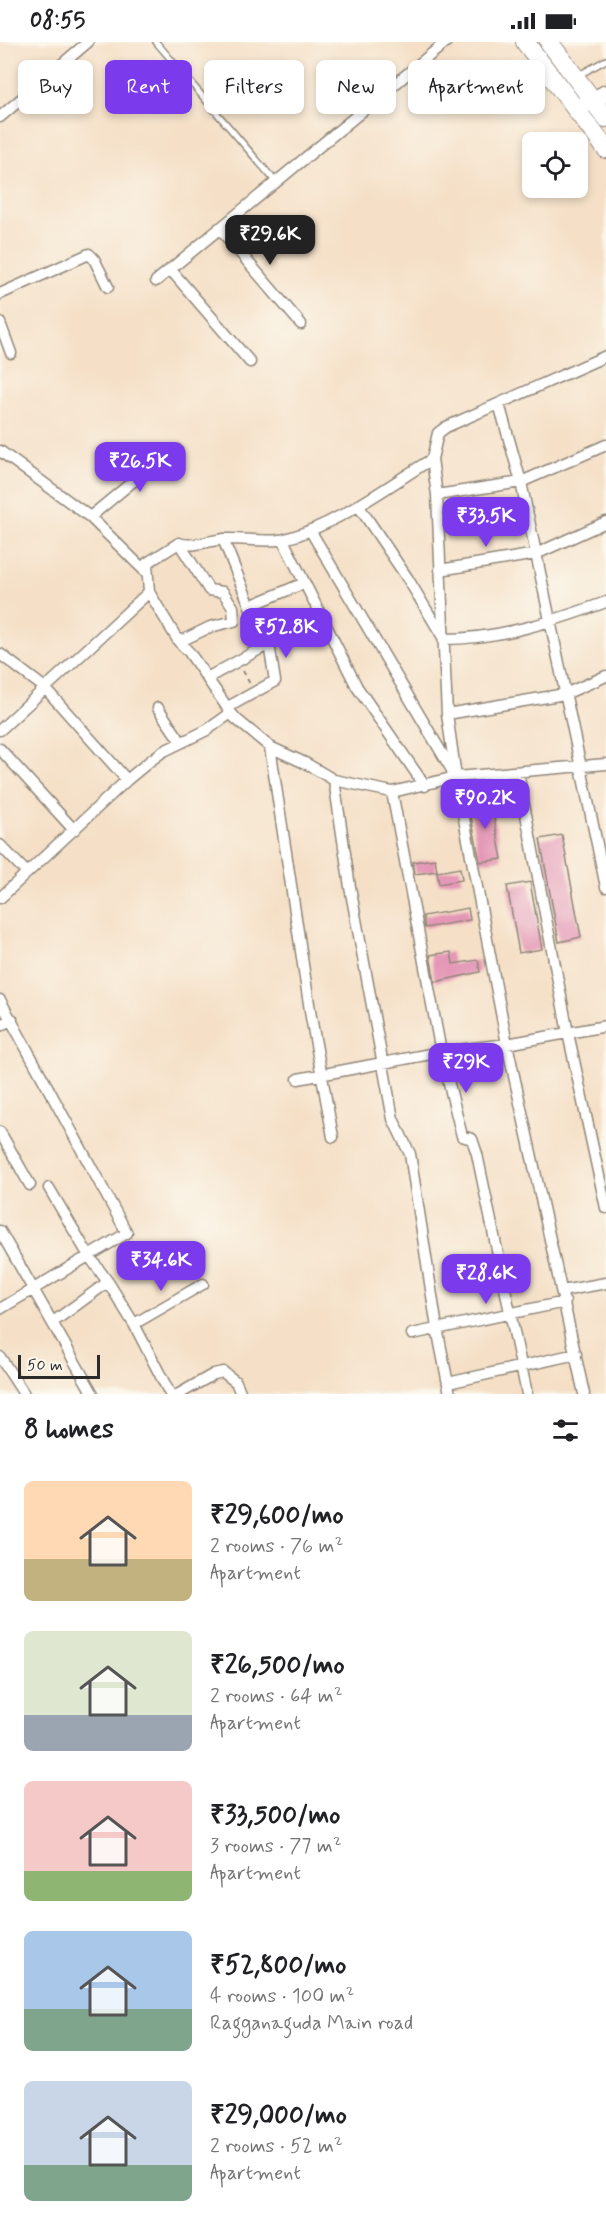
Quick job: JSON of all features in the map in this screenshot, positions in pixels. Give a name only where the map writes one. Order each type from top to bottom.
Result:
[{"type":"main road","points":[[525,42],[592,101],[606,149]]},
{"type":"main road","points":[[549,42],[606,118]]},
{"type":"street","points":[[0,117],[88,42]]},
{"type":"street","points":[[156,281],[446,42]]},
{"type":"street","points":[[219,228],[301,324]]},
{"type":"street","points":[[0,294],[89,254],[94,259],[108,287]]},
{"type":"street","points":[[170,269],[250,362]]},
{"type":"street","points":[[0,323],[11,353]]},
{"type":"street","points":[[584,1394],[507,1044],[456,777],[447,714],[437,495],[432,459],[438,433],[446,427],[606,356]]},
{"type":"street","points":[[499,405],[521,482],[606,887]]},
{"type":"street","points":[[437,495],[521,482],[606,445]]},
{"type":"street","points":[[90,517],[131,483],[177,450]]},
{"type":"street","points":[[0,451],[90,517],[147,573]]},
{"type":"street","points":[[179,543],[185,545],[223,539],[283,540],[310,530],[358,506],[432,459]]},
{"type":"street","points":[[358,506],[408,579],[444,639]]},
{"type":"street","points":[[440,570],[536,554],[606,522]]},
{"type":"street","points":[[310,530],[456,777]]},
{"type":"street","points":[[0,898],[127,780],[162,752],[207,730],[230,710],[275,681],[269,644],[250,606],[223,539]]},
{"type":"street","points":[[283,540],[357,687],[425,786]]},
{"type":"street","points":[[179,543],[147,563],[149,592],[179,642],[189,652],[236,719],[270,747],[307,764],[334,780],[392,792],[456,777],[606,764]]},
{"type":"street","points":[[179,543],[209,590],[223,592],[233,607],[234,621],[210,627],[179,642]]},
{"type":"street","points":[[250,606],[304,583]]},
{"type":"street","points":[[0,730],[149,592]]},
{"type":"street","points":[[444,639],[473,639],[550,622],[606,602]]},
{"type":"street","points":[[207,678],[269,644]]},
{"type":"street","points":[[0,654],[45,688],[127,780]]},
{"type":"street","points":[[447,714],[566,694],[606,676]]},
{"type":"street","points":[[158,708],[182,742]]},
{"type":"street","points":[[270,747],[292,900],[333,1137]]},
{"type":"street","points":[[0,749],[74,830]]},
{"type":"street","points":[[518,773],[568,1033],[606,1209]]},
{"type":"street","points":[[334,780],[350,887],[393,1119],[410,1154],[437,1328],[449,1389],[520,1367],[576,1354]]},
{"type":"street","points":[[392,792],[441,1052],[462,1136],[472,1139],[477,1154],[527,1394]]},
{"type":"street","points":[[0,845],[27,873]]},
{"type":"street","points":[[0,1000],[127,1233],[0,1309]]},
{"type":"street","points":[[0,1026],[12,1019]]},
{"type":"street","points":[[298,1079],[441,1052],[507,1044],[606,1026]]},
{"type":"street","points":[[0,1132],[30,1185]]},
{"type":"street","points":[[49,1188],[88,1256],[108,1282],[134,1324],[170,1394]]},
{"type":"street","points":[[0,1230],[93,1394]]},
{"type":"street","points":[[53,1322],[108,1282]]},
{"type":"street","points":[[412,1334],[510,1314],[606,1283]]},
{"type":"street","points":[[134,1324],[202,1284]]},
{"type":"street","points":[[0,1357],[24,1394]]},
{"type":"street","points":[[179,1394],[214,1374],[223,1372],[236,1382],[241,1394]]},
{"type":"lane","points":[[156,42],[275,181]]},
{"type":"lane","points":[[576,77],[606,60]]},
{"type":"path","points":[[237,660],[255,692]]},
{"type":"building","points":[[490,797],[502,859],[480,862],[468,801]]},
{"type":"building","points":[[562,835],[581,937],[559,942],[540,839]]},
{"type":"building","points":[[435,859],[437,871],[415,874],[413,862]]},
{"type":"building","points":[[460,868],[462,880],[439,884],[437,872]]},
{"type":"building","points":[[530,882],[542,949],[519,953],[507,886]]},
{"type":"building","points":[[468,908],[470,920],[425,928],[423,916]]},
{"type":"building","points":[[451,952],[453,964],[478,960],[480,972],[435,982],[430,955]]}]
